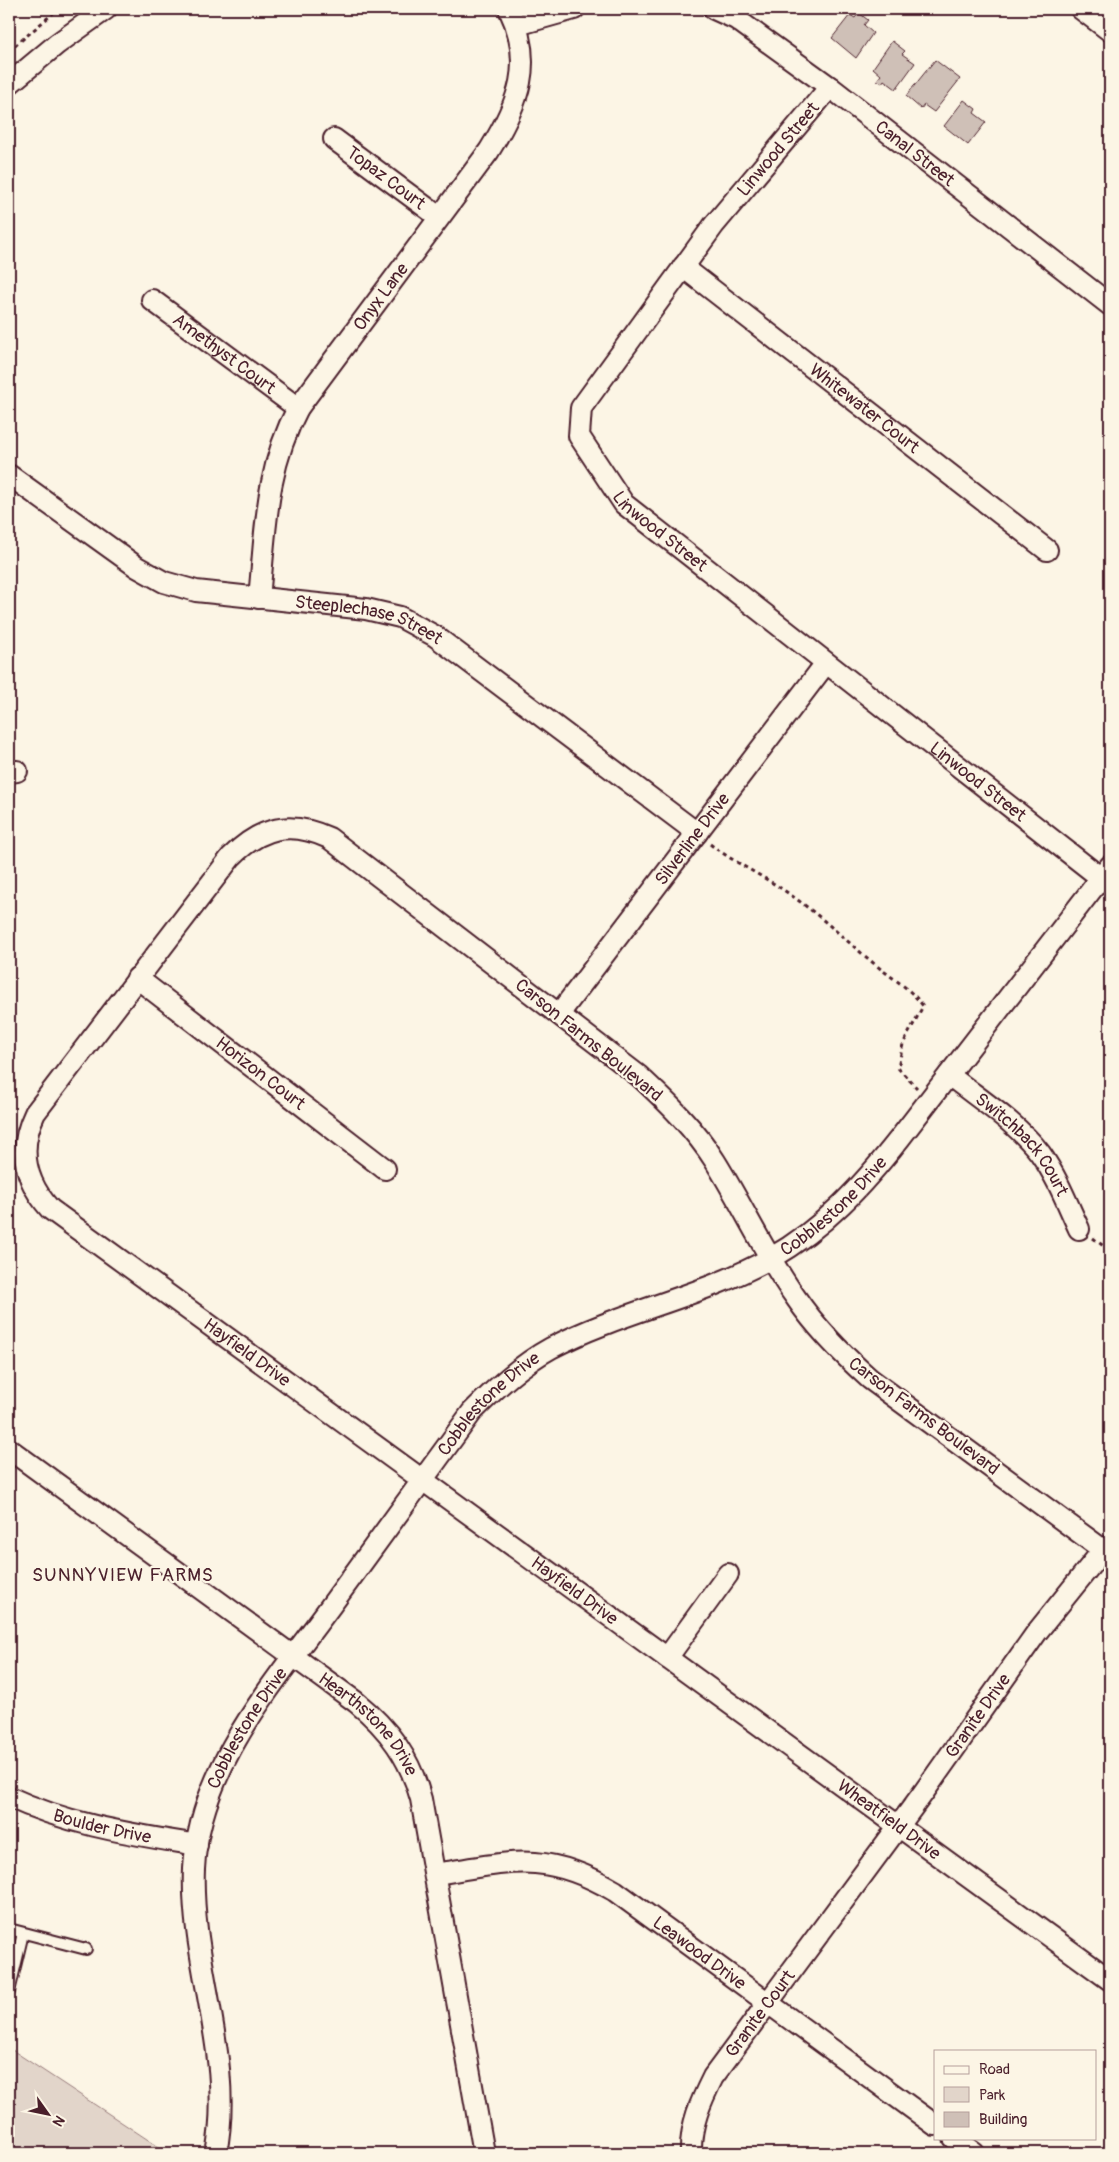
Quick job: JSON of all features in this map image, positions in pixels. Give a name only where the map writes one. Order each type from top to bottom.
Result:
[{"type":"street","points":[[9,84],[57,44],[106,9]]},
{"type":"street","points":[[513,17],[574,9]]},
{"type":"street","name":"Canal Street","points":[[714,9],[736,19],[830,87],[1110,305]]},
{"type":"street","points":[[1081,9],[1110,31]]},
{"type":"street","name":"Onyx Lane","points":[[259,598],[271,480],[284,434],[298,408],[489,151],[507,122],[519,92],[523,57],[513,17]]},
{"type":"street","name":"Linwood Street","points":[[830,87],[714,225],[581,408],[579,436],[624,504],[826,663],[1106,872]]},
{"type":"street","name":"Topaz Court","points":[[334,139],[439,217]]},
{"type":"street","name":"Whitewater Court","points":[[683,267],[1047,550]]},
{"type":"street","name":"Amethyst Court","points":[[152,300],[298,408]]},
{"type":"street","name":"Steeplechase Street","points":[[9,475],[137,567],[164,582],[196,591],[366,609],[400,617],[435,636],[697,833]]},
{"type":"street","name":"Silverline Drive","points":[[559,1014],[826,663]]},
{"type":"street","name":"Carson Farms Boulevard","points":[[137,978],[231,857],[245,843],[261,834],[277,829],[296,828],[314,831],[330,838],[639,1076],[690,1128],[714,1159],[794,1297],[818,1328],[870,1379],[1107,1553]]},
{"type":"street","name":"Cobblestone Drive","points":[[216,2153],[220,2121],[219,2077],[197,1942],[194,1906],[194,1868],[197,1845],[211,1792],[238,1736],[472,1412],[498,1386],[550,1348],[733,1278],[772,1258],[805,1237],[835,1212],[865,1182],[1106,872]]},
{"type":"street","name":"Horizon Court","points":[[137,978],[385,1169]]},
{"type":"street","name":"Hayfield Drive","points":[[137,978],[34,1113],[27,1128],[24,1145],[25,1162],[30,1180],[39,1196],[50,1209],[667,1658]]},
{"type":"street","name":"Switchback Court","points":[[949,1075],[1018,1130],[1038,1152],[1055,1176],[1080,1228]]},
{"type":"street","name":"Hearthstone Drive","points":[[9,1449],[356,1702],[376,1718],[392,1736],[407,1760],[418,1785],[484,2153]]},
{"type":"street","name":"Granite Drive","points":[[854,1886],[1037,1632],[1107,1553]]},
{"type":"street","points":[[667,1658],[728,1574]]},
{"type":"street","name":"Wheatfield Drive","points":[[667,1658],[1110,1980]]},
{"type":"street","name":"Boulder Drive","points":[[9,1798],[64,1819],[101,1829],[197,1845]]},
{"type":"street","name":"Leawood Drive","points":[[435,1874],[521,1862],[543,1862],[571,1869],[591,1877],[615,1891],[934,2124]]},
{"type":"street","name":"Granite Court","points":[[691,2153],[692,2130],[700,2103],[714,2077],[854,1886]]},
{"type":"street","points":[[957,2140],[974,2153]]},
{"type":"lane","points":[[9,1929],[86,1949]]},
{"type":"lane","points":[[9,1992],[24,1933]]},
{"type":"path","points":[[9,50],[58,9]]},
{"type":"path","points":[[697,833],[720,852],[760,874],[821,917],[876,965],[912,991],[922,1006],[903,1044],[898,1068],[914,1086],[931,1098]]},
{"type":"green space","points":[[9,2048],[168,2153],[9,2153]]},
{"type":"building","points":[[859,13],[868,20],[864,25],[873,33],[856,58],[832,38],[850,15],[855,18]]},
{"type":"building","points":[[892,41],[905,51],[902,54],[915,63],[896,89],[884,80],[882,83],[877,80],[881,75],[873,68]]},
{"type":"building","points":[[935,60],[960,79],[934,112],[924,105],[921,109],[906,96]]},
{"type":"building","points":[[964,100],[976,109],[974,113],[986,122],[968,145],[944,126]]},
{"type":"district","name":"SUNNYVIEW FARMS","points":[[123,1574]]}]
